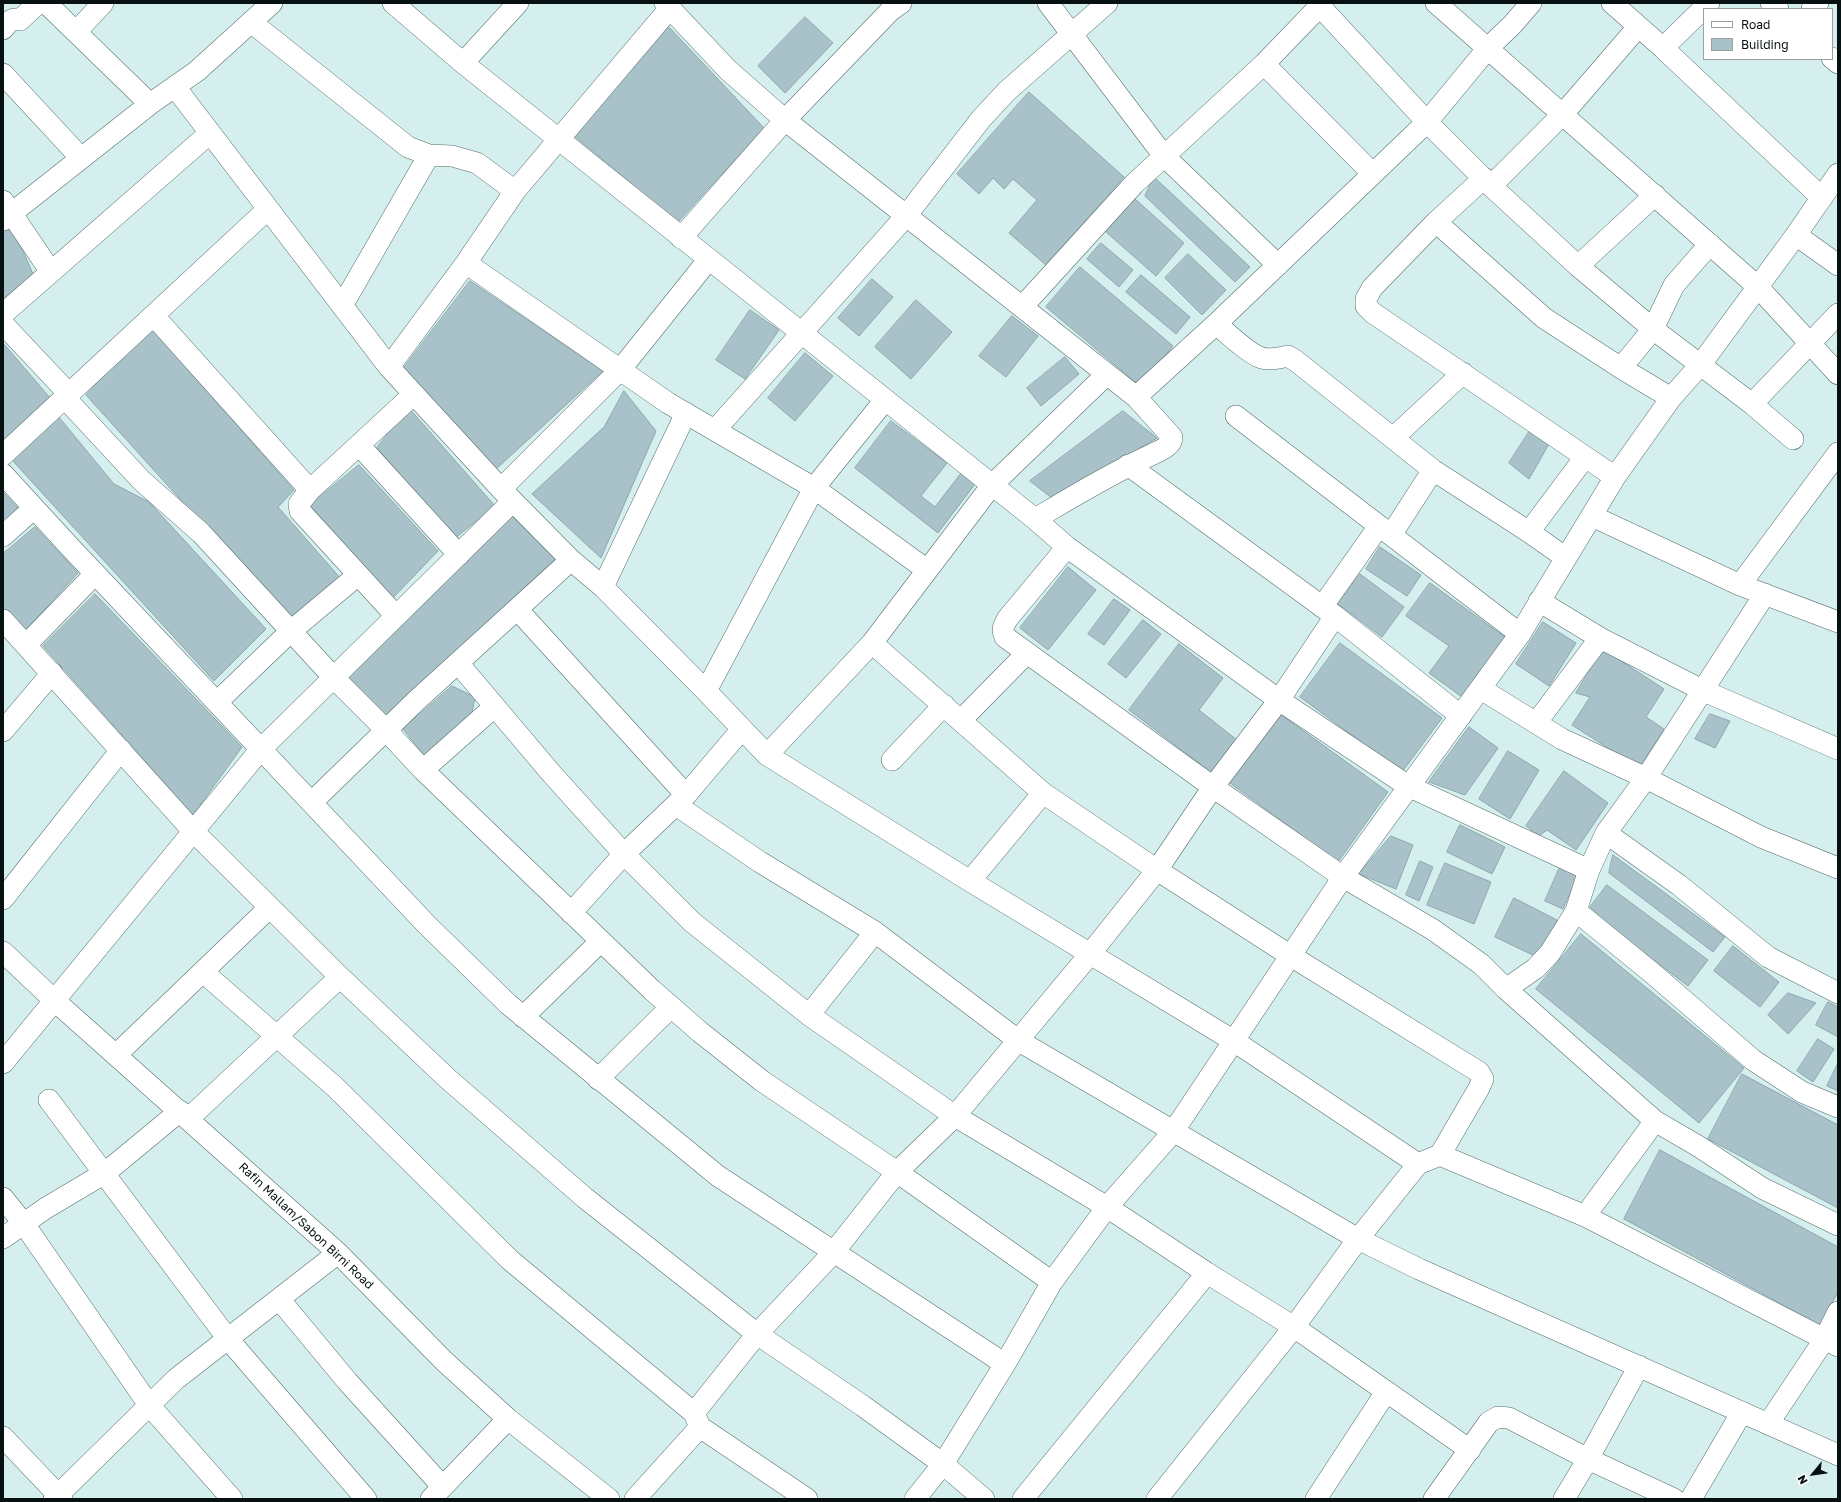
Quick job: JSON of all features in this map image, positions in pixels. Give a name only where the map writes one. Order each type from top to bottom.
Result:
[{"type":"street","points":[[3,29],[10,20],[15,18],[20,20],[38,3]]},
{"type":"street","points":[[46,3],[150,104]]},
{"type":"street","points":[[76,32],[103,3]]},
{"type":"street","points":[[51,272],[6,212],[150,104],[197,71],[272,3]]},
{"type":"street","points":[[393,3],[463,63],[1067,546],[1278,700],[1408,786],[1589,870]]},
{"type":"street","points":[[463,63],[518,3]]},
{"type":"street","points":[[1048,3],[1164,156],[1278,265]]},
{"type":"street","points":[[715,430],[906,216],[981,119],[1008,90],[1071,33],[1107,3]]},
{"type":"street","points":[[1436,3],[1758,287],[1838,374]]},
{"type":"street","points":[[1136,397],[1216,324],[1427,122],[1488,48],[1513,24],[1531,3]]},
{"type":"street","points":[[1612,3],[1638,28],[1663,48],[1822,198]]},
{"type":"street","points":[[1022,307],[1134,184],[1264,64],[1318,4],[1427,122],[1488,182],[1578,266],[1653,329],[1752,404],[1793,439]]},
{"type":"street","points":[[389,367],[466,263],[515,191],[559,140],[668,5],[728,70],[785,120],[1136,397],[1172,436],[1172,441],[1159,451],[1128,465],[1035,519]]},
{"type":"street","points":[[681,238],[785,120],[891,6]]},
{"type":"street","points":[[1663,48],[1703,9]]},
{"type":"street","points":[[252,22],[408,147],[429,155],[452,156],[477,163],[515,191]]},
{"type":"street","points":[[1615,477],[1373,313],[1366,306],[1366,298],[1372,288],[1436,222],[1488,182],[1563,114],[1638,28]]},
{"type":"street","points":[[1264,64],[1372,173]]},
{"type":"street","points":[[3,74],[80,157]]},
{"type":"street","points":[[175,87],[389,367],[507,495],[572,560],[603,587],[767,755],[970,881],[1234,1041],[1418,1164]]},
{"type":"street","points":[[3,314],[210,133]]},
{"type":"street","points":[[342,306],[429,155]]},
{"type":"street","points":[[915,1499],[943,1464],[1052,1282],[1107,1207],[1173,1132],[1343,877],[1520,634],[1615,477],[1671,398],[1701,364],[1758,287],[1838,174]]},
{"type":"street","points":[[1578,266],[1655,195]]},
{"type":"street","points":[[3,455],[268,209]]},
{"type":"street","points":[[1436,222],[1544,318],[1621,368],[1671,398]]},
{"type":"street","points":[[1796,235],[1838,265]]},
{"type":"street","points":[[1621,368],[1653,329],[1674,286],[1710,244]]},
{"type":"street","points":[[3,1063],[261,749],[459,555],[507,495],[620,370],[709,259]]},
{"type":"street","points":[[466,263],[620,370],[686,413],[814,488],[927,570]]},
{"type":"street","points":[[1752,404],[1811,344],[1838,314]]},
{"type":"street","points":[[154,316],[310,490]]},
{"type":"street","points":[[3,324],[142,481],[201,533],[334,678],[386,730],[423,770],[670,1006],[762,1081],[897,1172],[1052,1282]]},
{"type":"street","points":[[1216,324],[1260,358],[1271,359],[1288,356],[1296,361],[1434,470],[1566,558]]},
{"type":"street","points":[[1393,438],[1463,373]]},
{"type":"street","points":[[767,755],[872,643],[992,485],[1107,374]]},
{"type":"street","points":[[396,616],[300,511],[299,504],[310,490],[414,394]]},
{"type":"street","points":[[706,691],[814,488],[885,400]]},
{"type":"street","points":[[603,587],[686,413]]},
{"type":"street","points":[[1236,416],[1520,634]]},
{"type":"street","points":[[359,445],[459,555]]},
{"type":"street","points":[[1740,585],[1838,452]]},
{"type":"street","points":[[1529,532],[1585,456]]},
{"type":"street","points":[[1128,465],[1328,612],[1461,716]]},
{"type":"street","points":[[636,1499],[697,1420],[757,1334],[832,1253],[897,1172],[954,1116],[1019,1041],[1157,870],[1213,787],[1278,700],[1328,612],[1385,531],[1434,470]]},
{"type":"street","points":[[3,474],[95,574],[453,952],[523,1017],[718,1176],[832,1253],[1004,1364]]},
{"type":"street","points":[[3,536],[34,508]]},
{"type":"street","points":[[1592,516],[1740,585],[1838,622]]},
{"type":"street","points":[[1067,546],[1002,626],[1005,637],[1213,787],[1343,877],[1432,929],[1481,964],[1506,989],[1655,1121],[1698,1146],[1762,1188],[1838,1225]]},
{"type":"street","points":[[312,802],[386,730],[572,560]]},
{"type":"street","points":[[26,645],[95,574]]},
{"type":"street","points":[[217,702],[291,631],[358,575]]},
{"type":"street","points":[[1506,989],[1536,968],[1550,953],[1576,912],[1589,870],[1606,832],[1646,778],[1704,691],[1765,594]]},
{"type":"street","points":[[1539,601],[1600,638],[1704,691],[1838,749]]},
{"type":"street","points":[[517,609],[681,800],[760,862],[875,932],[1019,1041],[1358,1239],[1420,1269],[1838,1455]]},
{"type":"street","points":[[3,620],[193,831],[269,908],[448,1079],[585,1198],[757,1334],[863,1406],[943,1464],[984,1499]]},
{"type":"street","points":[[1536,723],[1600,638]]},
{"type":"street","points":[[872,643],[1043,793],[1157,870],[1291,956],[1479,1072],[1483,1079],[1440,1155],[1418,1164],[1358,1239],[1294,1327],[1157,1499]]},
{"type":"street","points":[[961,720],[1027,654]]},
{"type":"street","points":[[458,663],[551,773],[624,854],[692,922],[809,1015],[954,1116],[1107,1207],[1207,1273],[1294,1327],[1470,1450]]},
{"type":"street","points":[[3,731],[52,673]]},
{"type":"street","points":[[1480,689],[1562,739],[1646,778],[1761,837],[1838,868]]},
{"type":"street","points":[[892,760],[944,705]]},
{"type":"street","points":[[423,770],[494,707]]},
{"type":"street","points":[[571,913],[624,854],[681,800],[742,729]]},
{"type":"street","points":[[3,899],[121,750]]},
{"type":"street","points":[[970,881],[1043,793]]},
{"type":"street","points":[[1606,832],[1679,885],[1768,957],[1838,993]]},
{"type":"street","points":[[116,1055],[269,908]]},
{"type":"street","points":[[1576,912],[1651,972],[1753,1060],[1802,1092],[1838,1107]]},
{"type":"street","points":[[809,1015],[875,932]]},
{"type":"street","points":[[523,1017],[601,941]]},
{"type":"street","name":"Rafin Mallam/Sabon Birni Road","points":[[3,952],[55,1001],[338,1253],[415,1333],[508,1419],[609,1499]]},
{"type":"street","points":[[202,972],[335,1087],[510,1260],[697,1420],[806,1499]]},
{"type":"street","points":[[3,1238],[105,1173],[184,1115],[276,1037],[340,977]]},
{"type":"street","points":[[598,1079],[670,1006]]},
{"type":"street","points":[[49,1100],[228,1339],[366,1499]]},
{"type":"street","points":[[1585,1216],[1655,1121]]},
{"type":"street","points":[[1440,1155],[1585,1216],[1831,1343]]},
{"type":"street","points":[[3,1198],[24,1224],[149,1405],[232,1499]]},
{"type":"street","points":[[3,1437],[58,1498],[149,1405],[176,1380],[338,1253]]},
{"type":"street","points":[[1023,1499],[1207,1273]]},
{"type":"street","points":[[279,1299],[437,1493],[508,1419]]},
{"type":"street","points":[[1768,1424],[1831,1343],[1838,1312]]},
{"type":"street","points":[[1564,1499],[1588,1459],[1639,1366]]},
{"type":"street","points":[[1316,1499],[1386,1392]]},
{"type":"street","points":[[1691,1499],[1742,1412]]},
{"type":"street","points":[[1434,1499],[1470,1450],[1488,1422],[1498,1417],[1509,1418],[1588,1459],[1674,1499]]},
{"type":"building","points":[[805,17],[833,43],[785,93],[758,66]]},
{"type":"building","points":[[668,26],[764,128],[678,222],[574,136]]},
{"type":"building","points":[[1029,92],[1124,177],[1046,265],[1009,233],[1037,200],[1013,179],[1004,189],[993,178],[979,194],[957,174]]},
{"type":"building","points":[[1154,177],[1250,267],[1235,282],[1145,196]]},
{"type":"building","points":[[1134,198],[1184,243],[1156,276],[1105,231]]},
{"type":"building","points":[[12,226],[33,274],[3,300],[3,232]]},
{"type":"building","points":[[1101,243],[1133,270],[1119,287],[1087,259]]},
{"type":"building","points":[[1188,254],[1226,290],[1202,315],[1165,278]]},
{"type":"building","points":[[1080,267],[1173,346],[1140,386],[1046,307]]},
{"type":"building","points":[[1141,275],[1190,317],[1176,334],[1126,292]]},
{"type":"building","points":[[872,279],[893,297],[859,336],[838,318]]},
{"type":"building","points":[[470,281],[603,371],[495,470],[403,369]]},
{"type":"building","points":[[916,300],[952,332],[911,379],[875,347]]},
{"type":"building","points":[[750,310],[779,330],[745,379],[716,360]]},
{"type":"building","points":[[1012,316],[1038,336],[1006,377],[979,356]]},
{"type":"building","points":[[151,328],[294,490],[278,507],[342,580],[290,621],[86,395]]},
{"type":"building","points":[[3,343],[51,399],[3,441]]},
{"type":"building","points":[[805,353],[833,376],[795,421],[768,398]]},
{"type":"building","points":[[1065,357],[1079,374],[1041,406],[1027,388]]},
{"type":"building","points":[[624,391],[656,431],[601,558],[532,494],[604,427]]},
{"type":"building","points":[[408,407],[495,506],[454,539],[377,448]]},
{"type":"building","points":[[1123,411],[1157,438],[1053,499],[1030,481]]},
{"type":"building","points":[[58,416],[114,484],[149,502],[266,629],[214,681],[12,460]]},
{"type":"building","points":[[891,421],[947,463],[921,496],[935,507],[961,473],[975,484],[938,533],[855,468]]},
{"type":"building","points":[[1531,429],[1549,444],[1529,479],[1509,463]]},
{"type":"building","points":[[359,465],[438,551],[390,601],[310,505]]},
{"type":"building","points":[[3,492],[18,508],[3,522]]},
{"type":"building","points":[[513,517],[555,559],[387,716],[349,678]]},
{"type":"building","points":[[35,527],[78,573],[22,634],[3,610],[3,554]]},
{"type":"building","points":[[1380,547],[1421,575],[1407,596],[1366,569]]},
{"type":"building","points":[[1068,567],[1096,590],[1048,650],[1020,628]]},
{"type":"building","points":[[1360,574],[1404,607],[1382,637],[1338,604]]},
{"type":"building","points":[[1430,583],[1505,637],[1462,697],[1429,673],[1449,646],[1406,616]]},
{"type":"building","points":[[95,594],[242,747],[193,815],[43,646]]},
{"type":"building","points":[[1114,599],[1130,610],[1104,645],[1088,634]]},
{"type":"building","points":[[1143,620],[1161,634],[1126,678],[1108,664]]},
{"type":"building","points":[[1543,622],[1576,643],[1549,686],[1516,664]]},
{"type":"building","points":[[1340,643],[1442,718],[1402,772],[1300,697]]},
{"type":"building","points":[[1179,644],[1223,678],[1199,710],[1237,740],[1212,773],[1129,710]]},
{"type":"building","points":[[1603,649],[1664,689],[1646,717],[1664,729],[1639,768],[1572,725],[1590,697],[1576,693]]},
{"type":"building","points":[[452,686],[475,697],[471,718],[426,758],[403,729]]},
{"type":"building","points":[[1280,714],[1388,792],[1338,862],[1230,783]]},
{"type":"building","points":[[1710,714],[1730,721],[1715,748],[1695,739]]},
{"type":"building","points":[[1469,727],[1498,748],[1465,795],[1429,782]]},
{"type":"building","points":[[1508,751],[1539,770],[1510,819],[1479,799]]},
{"type":"building","points":[[1564,771],[1608,803],[1576,850],[1547,830],[1539,836],[1526,826]]},
{"type":"building","points":[[1460,825],[1505,847],[1492,874],[1447,852]]},
{"type":"building","points":[[1391,836],[1413,845],[1396,889],[1359,874]]},
{"type":"building","points":[[1613,855],[1725,937],[1713,952],[1609,873]]},
{"type":"building","points":[[1420,861],[1433,867],[1419,901],[1406,895]]},
{"type":"building","points":[[1445,863],[1491,882],[1474,924],[1427,905]]},
{"type":"building","points":[[1560,867],[1578,875],[1563,909],[1545,901]]},
{"type":"building","points":[[1607,885],[1708,960],[1688,986],[1588,910]]},
{"type":"building","points":[[1514,898],[1557,920],[1539,958],[1495,937]]},
{"type":"building","points":[[1581,934],[1744,1068],[1699,1123],[1536,989]]},
{"type":"building","points":[[1733,946],[1779,982],[1760,1007],[1714,971]]},
{"type":"building","points":[[1788,993],[1816,1003],[1788,1034],[1768,1015]]},
{"type":"building","points":[[1828,1002],[1838,1007],[1838,1037],[1816,1025]]},
{"type":"building","points":[[1818,1039],[1834,1049],[1813,1082],[1797,1071]]},
{"type":"building","points":[[1838,1063],[1838,1091],[1827,1086]]},
{"type":"building","points":[[1742,1074],[1838,1125],[1838,1208],[1708,1139]]},
{"type":"building","points":[[1660,1150],[1838,1247],[1838,1292],[1820,1325],[1624,1219]]}]
